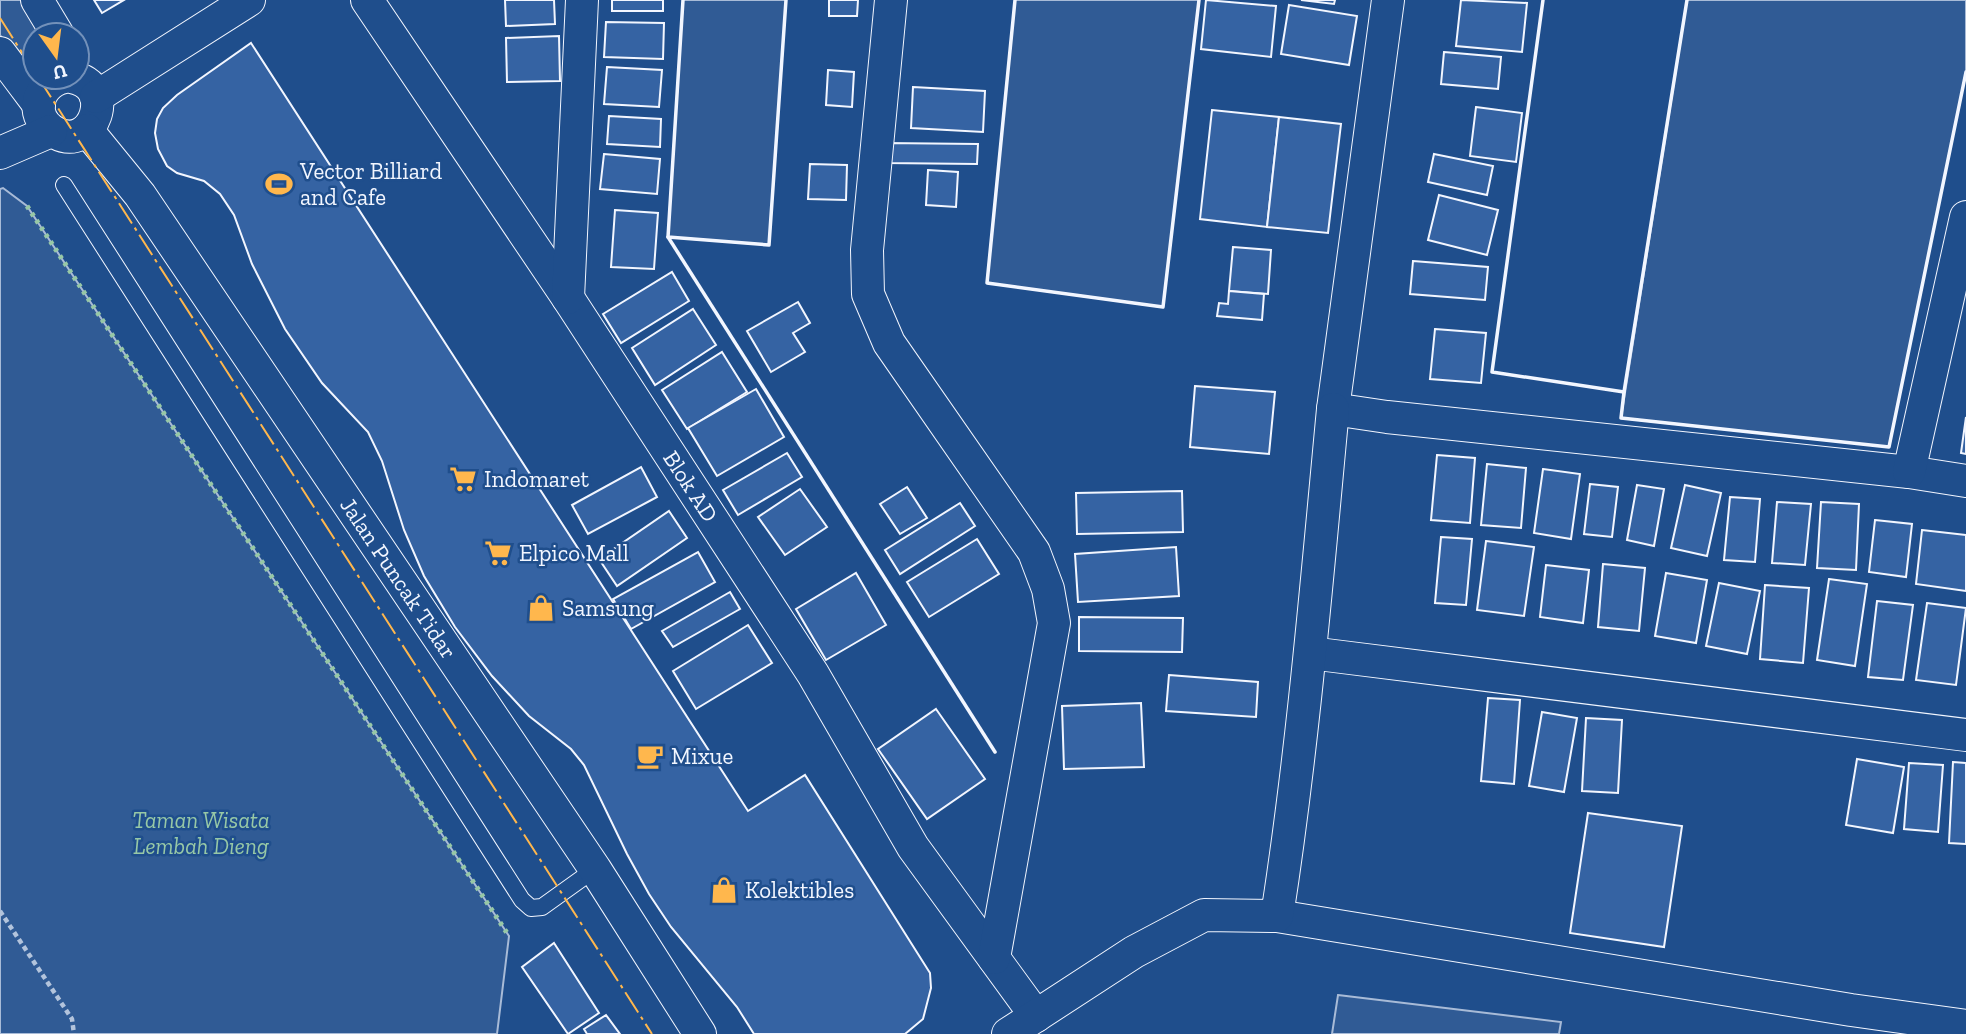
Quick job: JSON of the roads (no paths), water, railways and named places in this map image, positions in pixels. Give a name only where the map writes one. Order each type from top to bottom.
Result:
[{"type":"street","points":[[37,0],[50,21]]},
{"type":"street","points":[[91,77],[249,0]]},
{"type":"street","name":"Blok AD","points":[[367,0],[568,298],[813,674],[913,847],[1036,1016]]},
{"type":"street","points":[[568,298],[582,0]]},
{"type":"street","points":[[891,0],[867,250],[868,294],[889,343],[1034,552],[1048,589],[1054,623],[994,958]]},
{"type":"street","points":[[1277,916],[1310,653],[1333,409],[1388,0]]},
{"type":"street","points":[[0,53],[45,118],[69,136],[87,130],[97,115],[85,91]]},
{"type":"street","points":[[44,91],[45,118]]},
{"type":"street","points":[[0,153],[45,118]]},
{"type":"street","name":"Jalan Puncak Tidar","points":[[87,130],[140,195],[595,869],[700,1034]]},
{"type":"street","points":[[1909,472],[1960,271],[1966,217]]},
{"type":"street","points":[[1333,409],[1909,472],[1966,481]]},
{"type":"street","points":[[1310,653],[1966,735]]},
{"type":"street","points":[[1008,1034],[1134,952],[1204,915],[1277,916],[1850,1022],[1966,1026]]},
{"type":"lane","points":[[64,185],[522,900],[531,908],[542,907],[595,869]]},
{"type":"place","name":"Vector Billiard and Cafe","points":[[279,184]]},
{"type":"place","name":"Indomaret","points":[[463,479]]},
{"type":"place","name":"Elpico Mall","points":[[498,553]]},
{"type":"place","name":"Samsung","points":[[541,608]]},
{"type":"place","name":"Mixue","points":[[650,756]]},
{"type":"place","name":"Kolektibles","points":[[724,890]]},
{"type":"park label","name":"Taman Wisata Lembah Dieng","points":[[201,833]]}]
